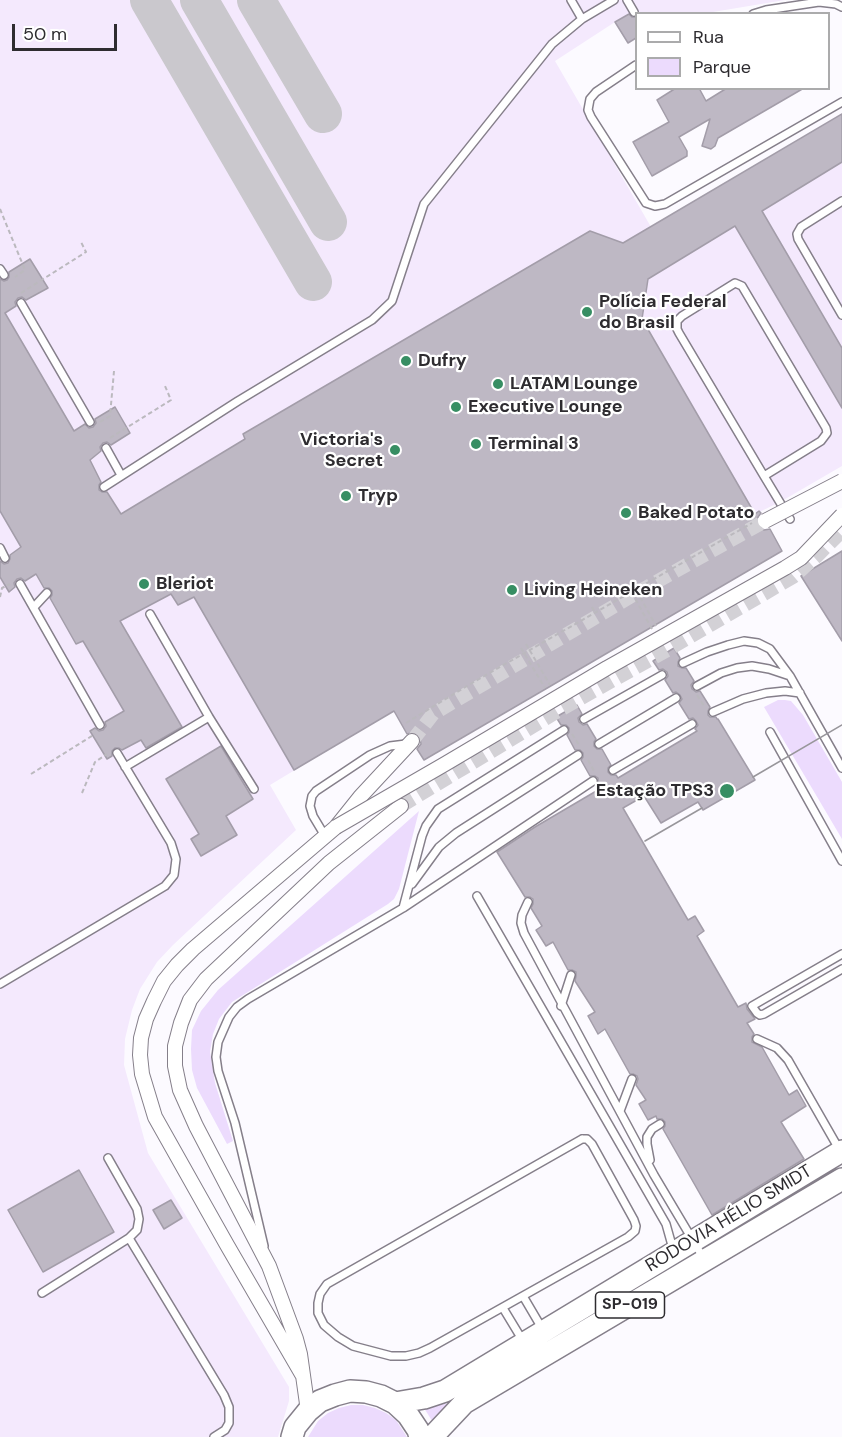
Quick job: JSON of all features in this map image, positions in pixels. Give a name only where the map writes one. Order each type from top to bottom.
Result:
[{"type":"main road","name":"RODOVIA HÉLIO SMIDT","points":[[550,1341],[674,1253],[841,1153]]},
{"type":"main road","name":"RODOVIA HÉLIO SMIDT","points":[[395,1403],[424,1398],[445,1391],[530,1352],[705,1260],[842,1179]]},
{"type":"main road","name":"RODOVIA HÉLIO SMIDT","points":[[432,1437],[464,1403],[530,1352]]},
{"type":"main road","points":[[292,1437],[296,1427],[308,1411],[320,1401],[350,1391],[381,1396],[395,1403],[408,1415],[420,1437]]},
{"type":"street","points":[[762,520],[842,481]]},
{"type":"street","points":[[330,832],[445,764],[553,695],[801,558],[842,515]]},
{"type":"street","points":[[303,1376],[155,1117],[142,1074],[141,1038],[154,1001],[164,981],[177,965],[330,832],[410,742]]},
{"type":"street","points":[[308,1411],[296,1339],[269,1266],[196,1126],[180,1090],[175,1066],[175,1046],[190,1000],[206,979],[329,862],[400,806]]},
{"type":"lane","points":[[571,0],[582,19]]},
{"type":"lane","points":[[104,487],[238,401],[372,320],[392,301],[424,204],[552,44],[582,19],[614,0]]},
{"type":"lane","points":[[627,0],[634,12]]},
{"type":"lane","points":[[759,12],[819,2],[842,7]]},
{"type":"lane","points":[[635,66],[596,92],[590,99],[588,110],[646,203],[655,206],[665,204],[842,102]]},
{"type":"lane","points":[[842,201],[801,227],[797,234],[842,315]]},
{"type":"lane","points":[[764,476],[821,441],[827,433],[742,286],[735,283],[682,316],[677,321],[677,329],[764,476],[790,519]]},
{"type":"lane","points":[[21,303],[91,424]]},
{"type":"lane","points":[[104,446],[122,475]]},
{"type":"lane","points":[[0,548],[5,558]]},
{"type":"lane","points":[[20,584],[101,727]]},
{"type":"lane","points":[[34,607],[47,593]]},
{"type":"lane","points":[[150,614],[209,717],[254,789]]},
{"type":"lane","points":[[683,663],[744,641],[758,643],[770,650],[790,676],[842,768]]},
{"type":"lane","points":[[697,686],[721,673],[752,666],[790,676]]},
{"type":"lane","points":[[584,719],[662,675]]},
{"type":"lane","points":[[713,712],[743,699],[766,693],[785,691],[800,693]]},
{"type":"lane","points":[[599,744],[676,698]]},
{"type":"lane","points":[[125,767],[209,717]]},
{"type":"lane","points":[[614,770],[692,724]]},
{"type":"lane","points":[[403,908],[418,846],[426,826],[438,808],[564,730]]},
{"type":"lane","points":[[770,732],[842,861]]},
{"type":"lane","points":[[330,832],[313,816],[310,806],[312,796],[316,791],[381,749],[410,742]]},
{"type":"lane","points":[[0,984],[165,886],[174,875],[176,859],[171,843],[115,751]]},
{"type":"lane","points":[[409,888],[439,847],[456,833],[578,755]]},
{"type":"lane","points":[[269,1266],[235,1124],[218,1071],[216,1057],[218,1042],[229,1017],[248,999],[403,908],[593,782]]},
{"type":"lane","points":[[329,862],[351,836]]},
{"type":"lane","points":[[477,896],[666,1224],[674,1253]]},
{"type":"lane","points":[[528,902],[522,915],[521,923],[524,933],[561,1006],[654,1175],[705,1260]]},
{"type":"lane","points":[[842,954],[752,1006],[757,1013],[764,1014],[842,969]]},
{"type":"lane","points":[[561,1006],[571,975]]},
{"type":"lane","points":[[757,1039],[777,1048],[788,1060],[841,1153]]},
{"type":"lane","points":[[620,1111],[632,1079]]},
{"type":"lane","points":[[654,1175],[648,1156],[647,1137],[652,1129],[660,1124]]},
{"type":"lane","points":[[578,1140],[587,1140],[592,1144],[634,1220],[636,1226],[634,1231],[628,1238],[523,1296],[430,1348],[406,1356],[391,1356],[352,1346],[324,1325],[318,1313],[320,1294],[327,1284],[578,1140]]},
{"type":"lane","points":[[42,1293],[129,1238],[137,1230],[140,1219],[137,1209],[108,1158]]},
{"type":"lane","points":[[129,1238],[224,1395],[229,1407],[229,1423],[225,1430],[214,1437]]},
{"type":"lane","points":[[523,1296],[550,1341]]},
{"type":"lane","points":[[502,1308],[530,1352]]},
{"type":"path","points":[[0,209],[25,270],[8,283]]},
{"type":"path","points":[[16,296],[86,252],[81,242]]},
{"type":"path","points":[[91,424],[110,416],[114,371]]},
{"type":"path","points":[[104,446],[171,400],[165,386]]},
{"type":"path","points":[[406,723],[636,589],[762,520]]},
{"type":"path","points":[[0,597],[3,588],[10,584]]},
{"type":"path","points":[[633,584],[643,601]]},
{"type":"path","points":[[628,586],[658,639]]},
{"type":"path","points":[[592,607],[595,613]]},
{"type":"path","points":[[526,645],[553,695]]},
{"type":"path","points":[[521,648],[553,695]]},
{"type":"path","points":[[31,774],[101,727]]},
{"type":"path","points":[[82,793],[95,762],[115,751]]},
{"type":"shaded area","points":[[0,0],[785,0],[713,12],[635,12],[635,39],[628,43],[615,22],[555,61],[651,227],[842,114],[842,466],[398,718],[393,711],[270,785],[296,830],[157,962],[140,989],[132,1010],[125,1039],[124,1065],[148,1153],[289,1387],[289,1401],[278,1437],[0,1437]]},
{"type":"green space","points":[[778,700],[791,701],[803,715],[842,782],[842,839],[764,707]]},
{"type":"green space","points":[[419,811],[399,889],[394,899],[232,1002],[219,1019],[213,1034],[210,1052],[215,1083],[233,1141],[227,1144],[197,1088],[192,1070],[192,1030],[201,1011],[218,990]]},
{"type":"green space","points":[[449,1403],[434,1424],[424,1408]]},
{"type":"green space","points":[[351,1405],[363,1405],[386,1413],[396,1420],[407,1437],[308,1437],[318,1421],[328,1413]]},
{"type":"building","points":[[629,14],[635,17],[635,39],[628,43],[615,22]]},
{"type":"building","points":[[673,90],[700,90],[706,101],[724,90],[801,90],[718,138],[711,149],[702,146],[710,119],[679,137],[687,151],[687,156],[652,176],[633,142],[669,122],[657,100]]},
{"type":"building","name":"Terminal 3","points":[[842,114],[842,162],[762,211],[842,348],[842,408],[735,226],[648,279],[642,319],[755,514],[759,511],[761,513],[756,520],[757,526],[764,530],[770,529],[782,551],[424,760],[417,749],[421,744],[420,738],[415,732],[407,734],[394,711],[294,770],[194,597],[178,605],[171,594],[120,621],[182,727],[146,748],[141,740],[122,750],[115,748],[112,756],[107,759],[90,731],[95,728],[99,731],[103,730],[106,726],[105,722],[124,711],[83,641],[76,644],[50,598],[52,591],[44,588],[36,574],[25,581],[21,578],[17,579],[14,583],[15,587],[9,592],[0,577],[0,561],[4,564],[8,563],[10,555],[21,547],[0,511],[0,279],[7,280],[9,272],[30,259],[48,288],[26,300],[22,297],[18,298],[15,302],[16,306],[5,313],[74,431],[85,424],[89,428],[93,427],[96,423],[95,419],[115,407],[130,433],[111,445],[107,442],[103,443],[100,447],[101,451],[90,460],[101,482],[99,490],[107,492],[121,514],[245,439],[243,434],[590,231],[623,243]]},
{"type":"building","points":[[842,551],[842,641],[801,576]]},
{"type":"building","points":[[674,648],[680,658],[678,666],[686,668],[694,681],[691,685],[692,689],[696,692],[700,691],[710,707],[708,715],[718,719],[755,780],[703,810],[698,802],[661,823],[644,796],[623,808],[688,920],[695,916],[704,931],[697,936],[738,1007],[746,1003],[747,1009],[755,1019],[747,1023],[754,1034],[752,1042],[762,1047],[789,1095],[797,1090],[806,1106],[781,1122],[804,1159],[712,1215],[663,1129],[665,1122],[657,1119],[656,1116],[648,1120],[639,1104],[646,1100],[636,1085],[637,1076],[630,1074],[605,1029],[598,1034],[588,1016],[595,1012],[575,981],[576,972],[568,970],[553,942],[546,946],[536,930],[542,926],[531,908],[533,899],[525,897],[497,852],[598,790],[596,786],[598,778],[590,776],[581,760],[583,753],[575,750],[567,735],[569,728],[561,725],[556,717],[577,705],[582,714],[578,718],[579,722],[583,725],[587,724],[596,739],[594,746],[602,749],[611,765],[608,772],[618,778],[697,731],[696,721],[693,718],[689,719],[679,703],[682,699],[680,695],[673,693],[665,680],[668,676],[667,672],[663,669],[659,670],[653,661]]},
{"type":"building","points":[[221,746],[253,799],[226,816],[237,835],[201,856],[191,839],[199,834],[166,779]]},
{"type":"building","points":[[79,1170],[114,1232],[43,1272],[8,1210]]},
{"type":"building","points":[[171,1200],[182,1218],[164,1229],[153,1210]]},
{"type":"taxiway","points":[[149,0],[313,282]]},
{"type":"taxiway","points":[[199,0],[328,222]]},
{"type":"taxiway","points":[[256,0],[323,114]]},
{"type":"tunnel","points":[[412,741],[433,714],[633,595],[765,521]]},
{"type":"tunnel","points":[[401,806],[558,711],[793,577],[842,531]]},
{"type":"tram line","points":[[753,777],[842,725]]},
{"type":"tram line","points":[[645,841],[702,808]]},
{"type":"place","name":"Polícia Federal do Brasil","points":[[587,312]]},
{"type":"place","name":"Dufry","points":[[406,361]]},
{"type":"place","name":"LATAM Lounge","points":[[498,384]]},
{"type":"place","name":"Executive Lounge","points":[[456,407]]},
{"type":"place","name":"Terminal 3","points":[[476,444]]},
{"type":"place","name":"Victoria's Secret","points":[[395,450]]},
{"type":"place","name":"Tryp","points":[[346,496]]},
{"type":"place","name":"Baked Potato","points":[[626,513]]},
{"type":"place","name":"Bleriot","points":[[144,584]]},
{"type":"place","name":"Living Heineken","points":[[512,590]]},
{"type":"place","name":"Estação TPS3","points":[[727,791]]}]
